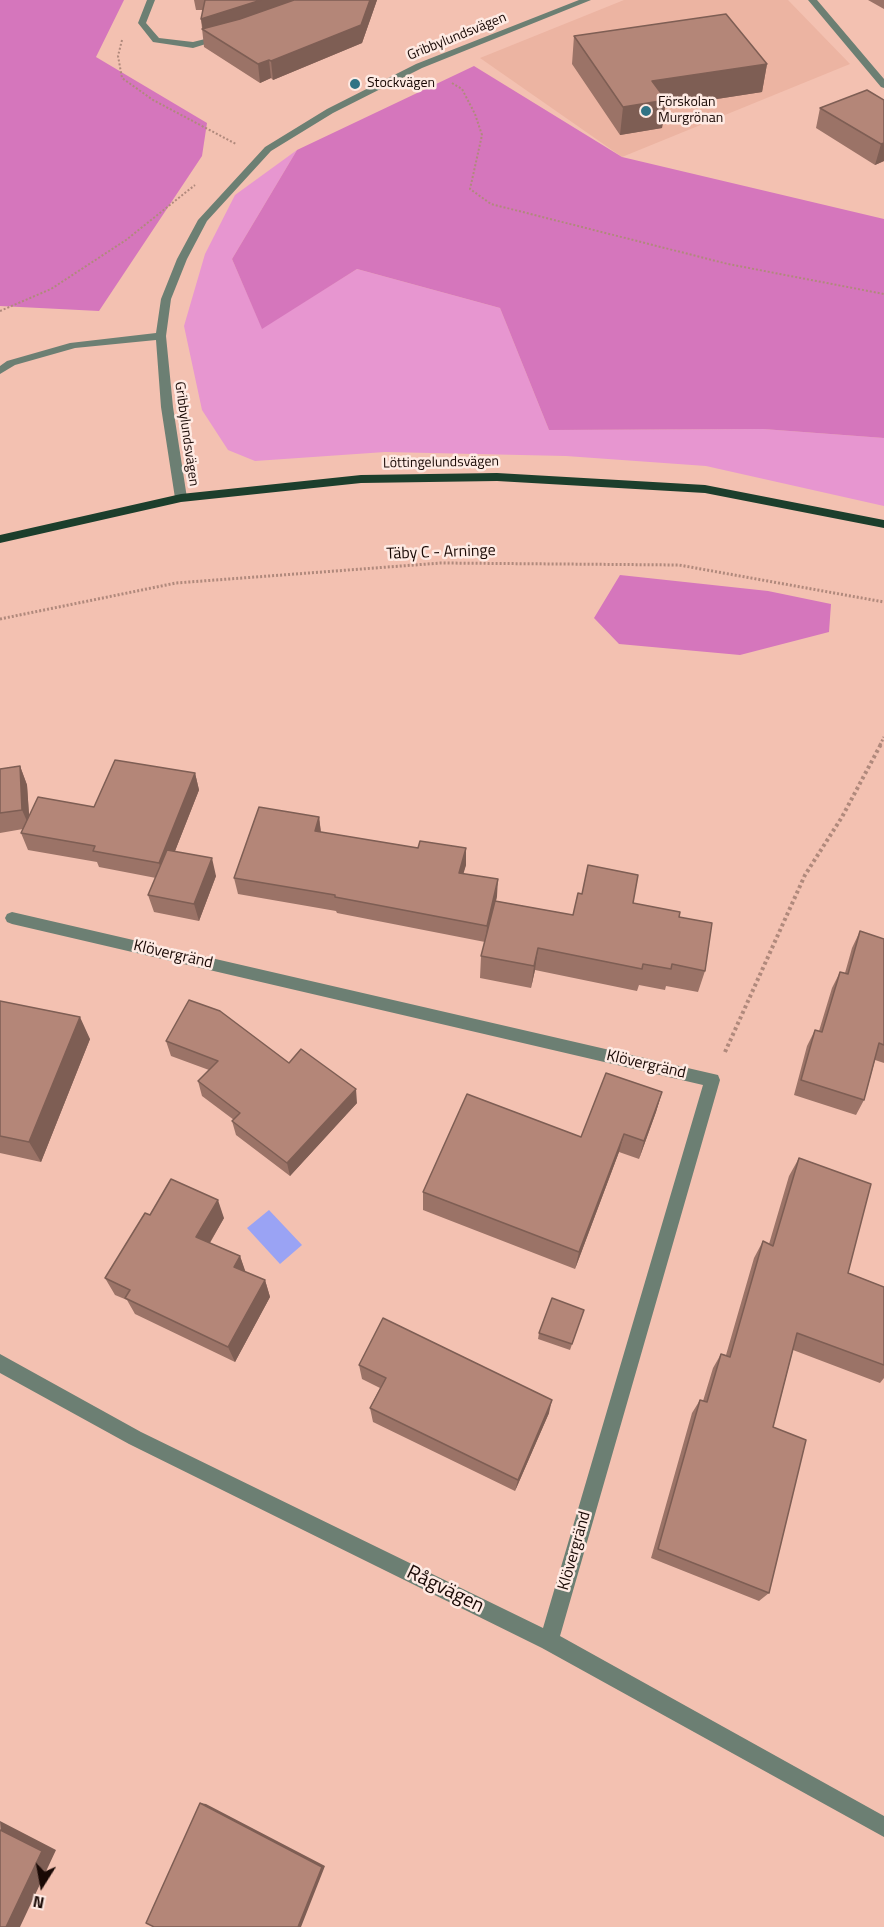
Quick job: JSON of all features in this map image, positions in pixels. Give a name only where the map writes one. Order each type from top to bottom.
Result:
[{"type":"main road","name":"Löttingelundsvägen","points":[[0,539],[181,498],[361,479],[497,477],[705,489],[884,524]]},
{"type":"street","points":[[151,0],[142,23],[156,40],[193,45],[227,36]]},
{"type":"street","name":"Gribbylundsvägen","points":[[181,498],[167,407],[161,336],[166,299],[182,259],[203,220],[268,149],[330,111],[419,66],[587,0]]},
{"type":"street","points":[[812,0],[884,85]]},
{"type":"street","points":[[0,371],[11,363],[74,345],[161,336]]},
{"type":"street","name":"Klövergränd","points":[[12,918],[712,1080],[549,1641]]},
{"type":"street","name":"Rågvägen","points":[[0,1363],[135,1438],[549,1641],[884,1827]]},
{"type":"path","points":[[123,36],[118,56],[122,78],[153,100],[242,147]]},
{"type":"path","points":[[419,66],[462,89],[475,114],[482,135],[470,189],[491,204],[728,264],[884,294]]},
{"type":"path","points":[[0,310],[51,289],[126,240],[197,183]]},
{"type":"path","name":"Täby C - Arninge","points":[[0,619],[176,583],[441,563],[679,565],[884,602]]},
{"type":"path","points":[[712,1080],[805,875],[842,817],[884,737]]},
{"type":"shaded area","points":[[0,0],[124,0],[96,57],[207,123],[202,156],[99,311],[0,306]]},
{"type":"shaded area","name":"Förskolan Murgrönan","points":[[624,0],[788,0],[850,64],[622,157],[480,58]]},
{"type":"shaded area","points":[[474,66],[622,157],[884,219],[884,438],[763,429],[549,430],[500,308],[357,269],[262,329],[232,259],[297,150]]},
{"type":"shaded area","points":[[297,150],[232,259],[262,328],[357,269],[500,308],[549,430],[763,429],[884,438],[884,506],[706,466],[566,456],[385,452],[255,461],[228,450],[202,410],[184,326],[205,254],[235,195]]},
{"type":"shaded area","points":[[620,575],[768,591],[831,604],[829,632],[740,655],[619,644],[594,618]]},
{"type":"water","points":[[269,1210],[302,1245],[280,1264],[247,1228]]},
{"type":"building","points":[[205,0],[261,0],[201,19]]},
{"type":"building","points":[[294,0],[370,0],[361,25],[258,64],[202,29],[240,19]]},
{"type":"building","points":[[726,14],[767,64],[652,81],[666,100],[623,107],[574,36]]},
{"type":"building","points":[[867,90],[884,100],[884,143],[881,144],[820,108]]},
{"type":"building","points":[[115,760],[195,773],[159,863],[93,851],[95,846],[21,833],[38,797],[94,807]]},
{"type":"building","points":[[20,766],[22,810],[0,813],[0,769]]},
{"type":"building","points":[[259,807],[319,817],[315,831],[418,848],[420,841],[466,848],[459,873],[498,879],[487,926],[335,897],[335,895],[234,878]]},
{"type":"building","points":[[167,850],[212,858],[194,904],[148,895]]},
{"type":"building","points":[[588,865],[638,875],[633,903],[680,912],[679,917],[712,923],[705,971],[672,964],[671,969],[643,964],[642,969],[538,948],[534,966],[481,956],[495,901],[573,915],[578,893],[582,894]]},
{"type":"building","points":[[860,931],[884,939],[884,1045],[879,1043],[864,1100],[801,1080],[815,1030],[822,1032],[840,972],[848,974]]},
{"type":"building","points":[[189,1000],[220,1011],[289,1063],[301,1049],[356,1089],[287,1163],[232,1121],[240,1113],[198,1081],[218,1061],[166,1041]]},
{"type":"building","points":[[0,1001],[80,1017],[29,1142],[0,1136]]},
{"type":"building","points":[[606,1073],[662,1092],[644,1141],[624,1134],[579,1252],[423,1192],[467,1094],[581,1137]]},
{"type":"building","points":[[799,1158],[871,1184],[848,1273],[884,1287],[884,1365],[797,1333],[773,1427],[806,1440],[769,1593],[658,1549],[700,1400],[707,1402],[721,1354],[730,1357],[763,1241],[773,1246]]},
{"type":"building","points":[[171,1179],[218,1200],[196,1237],[240,1256],[234,1267],[265,1280],[228,1347],[125,1298],[130,1290],[105,1278],[145,1213],[150,1215]]},
{"type":"building","points":[[552,1298],[584,1310],[572,1344],[539,1333]]},
{"type":"building","points":[[383,1318],[552,1400],[518,1480],[370,1408],[386,1378],[359,1365]]},
{"type":"building","points":[[200,1803],[322,1867],[298,1927],[154,1927],[146,1923]]},
{"type":"building","points":[[0,1830],[42,1851],[6,1927],[0,1927]]},
{"type":"place","name":"Stockvägen","points":[[355,84]]},
{"type":"place","name":"Förskolan Murgrönan","points":[[646,111]]}]
